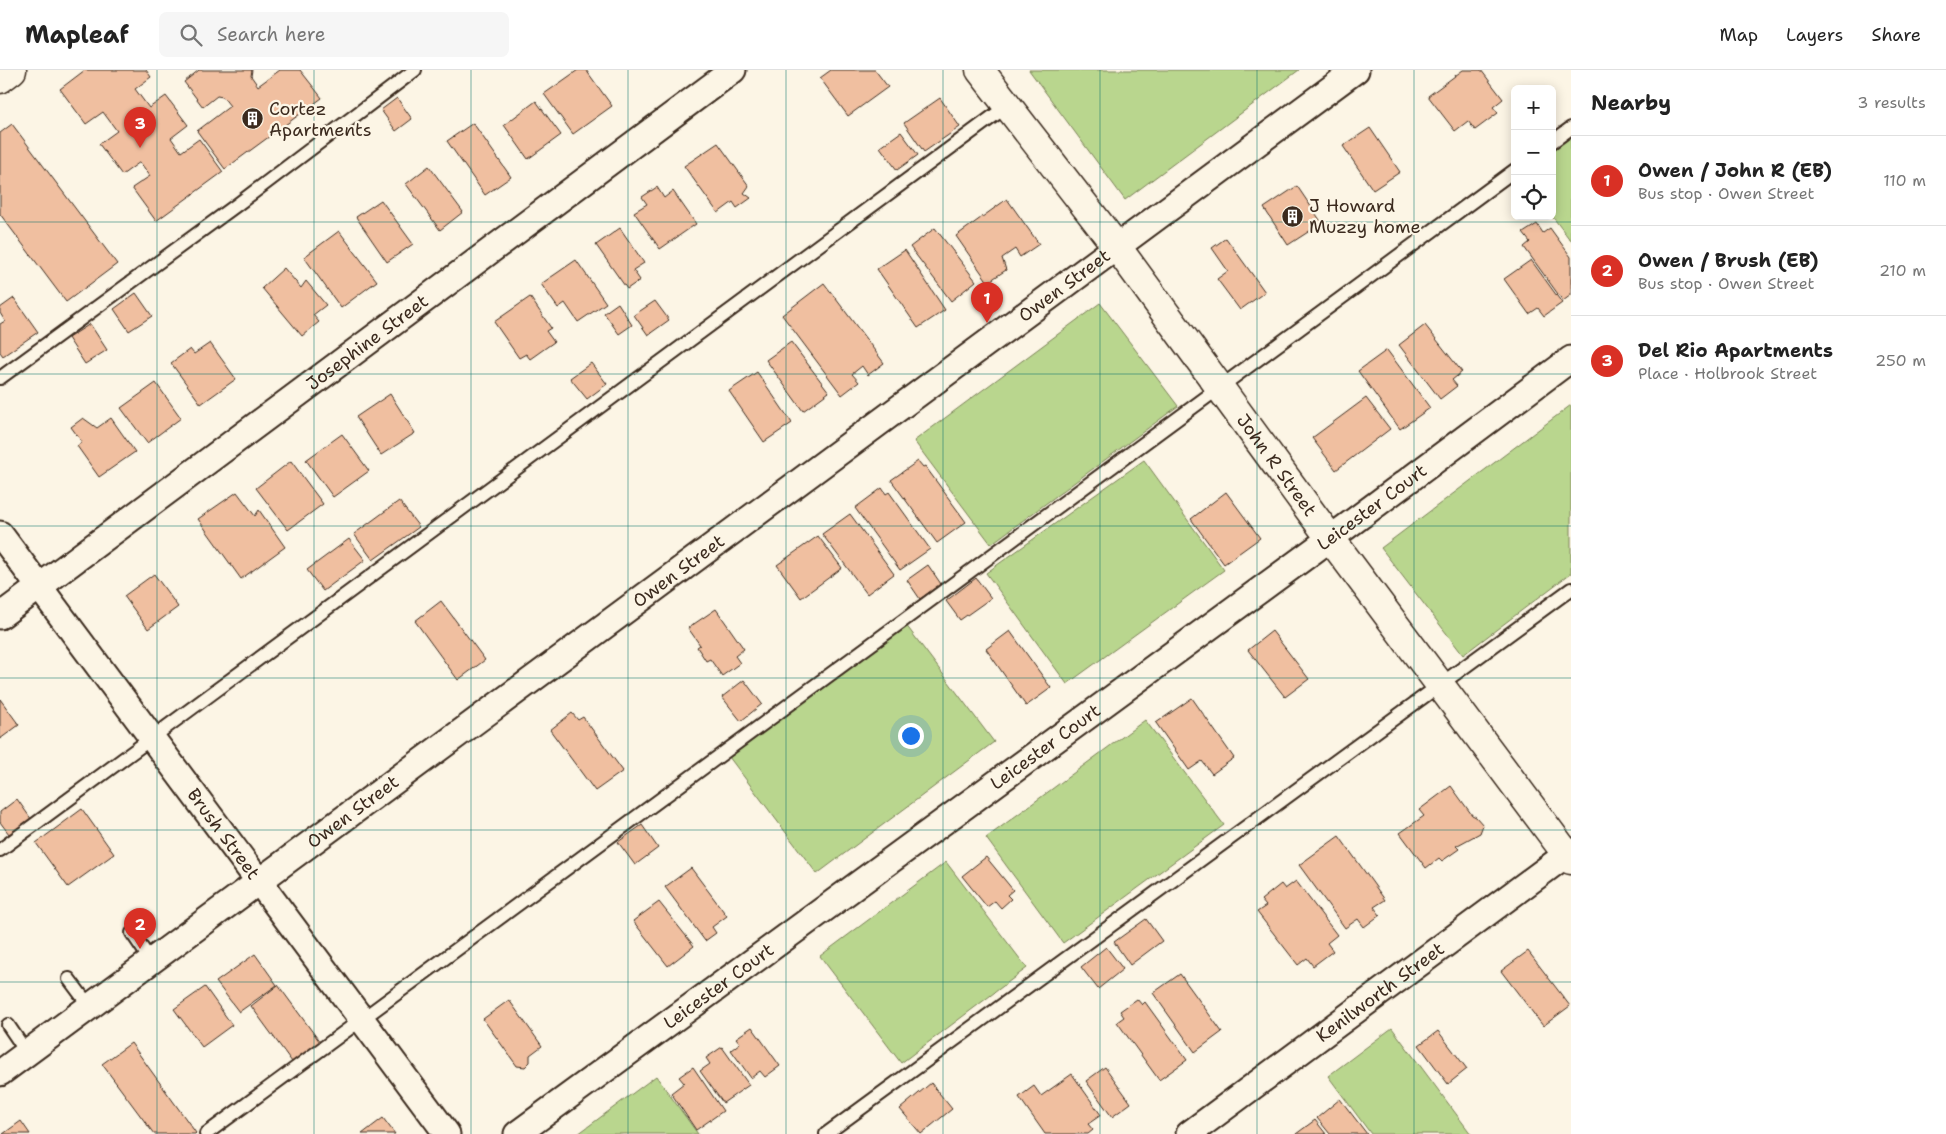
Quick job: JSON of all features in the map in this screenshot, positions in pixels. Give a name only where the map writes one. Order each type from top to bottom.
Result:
[{"type":"street","points":[[0,79],[12,70]]},
{"type":"street","name":"Josephine Street","points":[[0,616],[734,70]]},
{"type":"street","name":"John R Street","points":[[980,70],[1117,247],[1330,538],[1570,855]]},
{"type":"street","name":"Owen Street","points":[[0,1073],[1356,70]]},
{"type":"street","name":"Leicester Court","points":[[517,1134],[1571,359]]},
{"type":"street","name":"Brush Street","points":[[0,534],[447,1134]]},
{"type":"street","name":"Kenilworth Street","points":[[1189,1134],[1570,855]]},
{"type":"lane","points":[[0,378],[238,204],[414,70]]},
{"type":"lane","points":[[0,850],[1007,106]]},
{"type":"lane","points":[[1556,139],[1571,128]]},
{"type":"lane","points":[[206,1134],[1511,173]]},
{"type":"lane","points":[[826,1134],[1571,589]]},
{"type":"lane","points":[[132,934],[152,961]]},
{"type":"lane","points":[[70,979],[90,1007]]},
{"type":"lane","points":[[8,1025],[27,1053]]},
{"type":"green space","points":[[1029,70],[1299,70],[1125,200]]},
{"type":"green space","points":[[1571,137],[1571,241],[1555,220],[1556,147]]},
{"type":"green space","points":[[1100,303],[1178,406],[991,544],[914,441]]},
{"type":"green space","points":[[1571,405],[1571,573],[1463,655],[1381,548]]},
{"type":"green space","points":[[1144,460],[1224,570],[1067,684],[986,573]]},
{"type":"green space","points":[[906,625],[994,742],[817,874],[729,757]]},
{"type":"green space","points":[[1145,720],[1224,825],[1063,943],[986,838]]},
{"type":"green space","points":[[946,862],[1027,968],[901,1063],[820,956]]},
{"type":"green space","points":[[1392,1028],[1471,1134],[1371,1134],[1328,1076]]},
{"type":"green space","points":[[656,1076],[698,1134],[578,1134]]},
{"type":"building","points":[[85,70],[146,70],[151,77],[135,89],[149,108],[166,96],[188,125],[171,138],[181,152],[199,139],[223,172],[156,221],[132,188],[150,176],[140,162],[122,175],[99,144],[117,131],[103,112],[86,124],[60,89]]},
{"type":"building","name":"Cortez Apartments","points":[[199,70],[252,70],[251,76],[258,86],[280,70],[300,70],[322,98],[225,169],[197,131],[230,106],[223,97],[217,96],[203,107],[184,82]]},
{"type":"building","points":[[578,70],[586,70],[612,106],[573,134],[544,94]]},
{"type":"building","points":[[831,70],[875,70],[888,87],[848,116],[820,78]]},
{"type":"building","points":[[1463,70],[1481,70],[1503,99],[1493,107],[1498,113],[1475,130],[1468,121],[1455,131],[1428,96]]},
{"type":"building","points":[[397,98],[412,119],[396,131],[381,110]]},
{"type":"building","points":[[940,98],[960,127],[924,152],[904,123]]},
{"type":"building","points":[[536,101],[561,135],[528,159],[504,125]]},
{"type":"building","points":[[473,123],[511,177],[485,195],[447,141]]},
{"type":"building","points":[[12,124],[117,264],[66,302],[0,214],[0,133]]},
{"type":"building","points":[[1370,128],[1400,172],[1373,190],[1343,146]]},
{"type":"building","points":[[901,132],[918,155],[897,170],[880,147]]},
{"type":"building","points":[[718,143],[749,186],[744,193],[751,198],[737,208],[733,202],[718,213],[684,166]]},
{"type":"building","points":[[429,166],[463,212],[440,230],[406,184]]},
{"type":"building","name":"J Howard Muzzy home","points":[[1297,186],[1322,223],[1288,245],[1264,208]]},
{"type":"building","points":[[657,187],[664,198],[673,191],[696,224],[660,249],[634,212],[647,204],[642,197]]},
{"type":"building","points":[[1007,199],[1039,244],[1020,257],[1015,249],[1002,258],[1006,270],[988,282],[956,236]]},
{"type":"building","points":[[381,200],[413,244],[387,262],[356,217]]},
{"type":"building","points":[[1537,224],[1543,233],[1550,228],[1571,257],[1571,295],[1563,301],[1524,247],[1530,242],[1523,233]]},
{"type":"building","points":[[620,228],[644,263],[633,270],[640,280],[627,289],[596,245]]},
{"type":"building","points":[[935,228],[976,281],[951,301],[910,247]]},
{"type":"building","points":[[339,231],[377,281],[341,308],[304,257]]},
{"type":"building","points":[[1226,238],[1265,292],[1240,310],[1217,279],[1228,271],[1212,248]]},
{"type":"building","points":[[905,250],[945,310],[918,328],[877,269]]},
{"type":"building","points":[[576,260],[606,303],[578,322],[565,303],[558,308],[541,284]]},
{"type":"building","points":[[1531,260],[1562,303],[1544,316],[1538,308],[1529,314],[1504,279]]},
{"type":"building","points":[[284,268],[301,288],[306,281],[326,305],[313,315],[319,322],[302,336],[262,288]]},
{"type":"building","points":[[824,283],[884,363],[868,375],[862,366],[852,374],[859,382],[842,395],[782,315]]},
{"type":"building","points":[[136,293],[152,316],[129,331],[114,309]]},
{"type":"building","points":[[530,297],[551,328],[546,331],[554,342],[530,359],[526,354],[519,358],[494,322]]},
{"type":"building","points":[[14,298],[38,332],[3,356],[0,352],[0,324],[5,321],[0,313],[0,308]]},
{"type":"building","points":[[655,301],[669,320],[648,335],[634,315]]},
{"type":"building","points":[[618,303],[632,325],[619,334],[604,313]]},
{"type":"building","points":[[90,324],[107,350],[85,364],[68,338]]},
{"type":"building","points":[[1425,325],[1462,372],[1452,380],[1457,386],[1440,399],[1399,345]]},
{"type":"building","points":[[791,342],[829,392],[803,411],[766,360]]},
{"type":"building","points":[[210,343],[236,379],[201,404],[171,363],[190,349],[194,354]]},
{"type":"building","points":[[1387,350],[1430,408],[1400,429],[1358,371]]},
{"type":"building","points":[[591,363],[607,384],[587,399],[570,378]]},
{"type":"building","points":[[757,372],[792,423],[764,442],[729,391]]},
{"type":"building","points":[[156,383],[181,418],[147,443],[121,408]]},
{"type":"building","points":[[390,394],[415,433],[381,455],[356,417]]},
{"type":"building","points":[[1366,398],[1390,429],[1336,470],[1312,438]]},
{"type":"building","points":[[83,418],[97,428],[111,418],[135,452],[99,477],[77,446],[82,442],[71,427]]},
{"type":"building","points":[[342,434],[369,471],[333,497],[306,460]]},
{"type":"building","points":[[291,461],[323,504],[288,530],[256,488]]},
{"type":"building","points":[[918,461],[923,467],[925,466],[966,522],[937,543],[891,480]]},
{"type":"building","points":[[882,488],[886,494],[889,492],[930,549],[900,570],[855,508]]},
{"type":"building","points":[[237,492],[255,516],[259,510],[285,547],[241,579],[198,519]]},
{"type":"building","points":[[1226,492],[1260,538],[1224,564],[1191,519]]},
{"type":"building","points":[[399,501],[419,527],[373,560],[354,534]]},
{"type":"building","points":[[850,514],[894,574],[867,594],[822,534]]},
{"type":"building","points":[[818,536],[842,568],[801,598],[777,565]]},
{"type":"building","points":[[349,539],[365,560],[323,591],[307,570]]},
{"type":"building","points":[[928,565],[941,584],[920,599],[907,580]]},
{"type":"building","points":[[154,574],[178,607],[148,629],[124,596]]},
{"type":"building","points":[[976,578],[991,598],[960,620],[946,601]]},
{"type":"building","points":[[441,601],[485,660],[458,680],[415,621]]},
{"type":"building","points":[[716,609],[744,649],[735,656],[740,663],[722,676],[710,659],[706,661],[697,647],[700,645],[688,628]]},
{"type":"building","points":[[1010,631],[1051,688],[1026,706],[986,649]]},
{"type":"building","points":[[1272,631],[1309,679],[1285,697],[1248,650]]},
{"type":"building","points":[[744,680],[762,704],[741,721],[722,697]]},
{"type":"building","points":[[1192,698],[1234,758],[1212,774],[1202,761],[1189,770],[1156,723]]},
{"type":"building","points":[[0,699],[19,725],[0,739]]},
{"type":"building","points":[[572,713],[578,720],[583,717],[623,771],[595,791],[550,730]]},
{"type":"building","points":[[1451,786],[1472,815],[1483,825],[1480,833],[1456,846],[1459,849],[1442,861],[1439,858],[1426,868],[1400,833],[1424,816],[1419,810]]},
{"type":"building","points":[[17,799],[34,823],[12,838],[0,822],[0,812]]},
{"type":"building","points":[[82,809],[114,854],[68,887],[36,843]]},
{"type":"building","points":[[642,825],[658,848],[635,865],[618,842]]},
{"type":"building","points":[[1339,836],[1385,900],[1374,907],[1380,915],[1364,927],[1358,919],[1345,928],[1299,865]]},
{"type":"building","points":[[986,857],[1013,890],[1007,895],[1011,899],[1001,908],[995,901],[987,907],[962,876]]},
{"type":"building","points":[[691,868],[727,916],[712,927],[716,933],[705,941],[665,887]]},
{"type":"building","points":[[1296,881],[1337,935],[1327,943],[1333,951],[1313,966],[1307,958],[1298,965],[1257,912],[1266,906],[1261,900],[1281,884],[1285,889]]},
{"type":"building","points":[[659,902],[694,946],[668,966],[633,921]]},
{"type":"building","points":[[1146,919],[1162,941],[1130,965],[1114,942]]},
{"type":"building","points":[[1106,947],[1123,969],[1098,989],[1081,967]]},
{"type":"building","points":[[1528,951],[1570,1006],[1543,1026],[1501,971]]},
{"type":"building","points":[[255,954],[277,985],[239,1012],[216,982]]},
{"type":"building","points":[[1180,974],[1222,1032],[1195,1052],[1153,993]]},
{"type":"building","points":[[278,985],[320,1042],[292,1062],[251,1006]]},
{"type":"building","points":[[205,987],[232,1025],[202,1047],[174,1009]]},
{"type":"building","points":[[1137,999],[1142,1005],[1145,1002],[1187,1060],[1159,1080],[1117,1022],[1124,1017],[1120,1011]]},
{"type":"building","points":[[509,1000],[542,1046],[530,1055],[530,1062],[525,1067],[517,1066],[483,1019]]},
{"type":"building","points":[[752,1027],[780,1066],[765,1077],[760,1071],[751,1078],[731,1050],[740,1043],[736,1038]]},
{"type":"building","points":[[1438,1031],[1467,1069],[1448,1084],[1419,1045]]},
{"type":"building","points":[[131,1043],[195,1134],[154,1134],[102,1064]]},
{"type":"building","points":[[722,1047],[749,1085],[723,1103],[700,1071],[710,1064],[706,1058]]},
{"type":"building","points":[[693,1067],[723,1111],[696,1130],[671,1093],[684,1083],[679,1077]]},
{"type":"building","points":[[1105,1067],[1131,1103],[1112,1117],[1086,1081]]},
{"type":"building","points":[[1072,1074],[1101,1115],[1088,1124],[1093,1130],[1088,1134],[1045,1134],[1019,1097],[1034,1086],[1041,1096]]},
{"type":"building","points":[[931,1083],[952,1109],[921,1134],[900,1109]]},
{"type":"building","points":[[1340,1099],[1367,1134],[1330,1134],[1317,1118]]},
{"type":"building","points":[[383,1118],[395,1134],[362,1134]]},
{"type":"building","points":[[1315,1120],[1326,1134],[1296,1134]]},
{"type":"building","points":[[21,1121],[30,1134],[3,1134]]},
{"type":"place","name":"Cortez Apartments","points":[[253,119]]},
{"type":"place","name":"Del Rio Apartments","points":[[140,148]]},
{"type":"place","name":"J Howard Muzzy home","points":[[1293,216]]},
{"type":"place","name":"Owen / John R (EB)","points":[[987,323]]},
{"type":"place","name":"Owen / Brush (EB)","points":[[140,949]]}]
